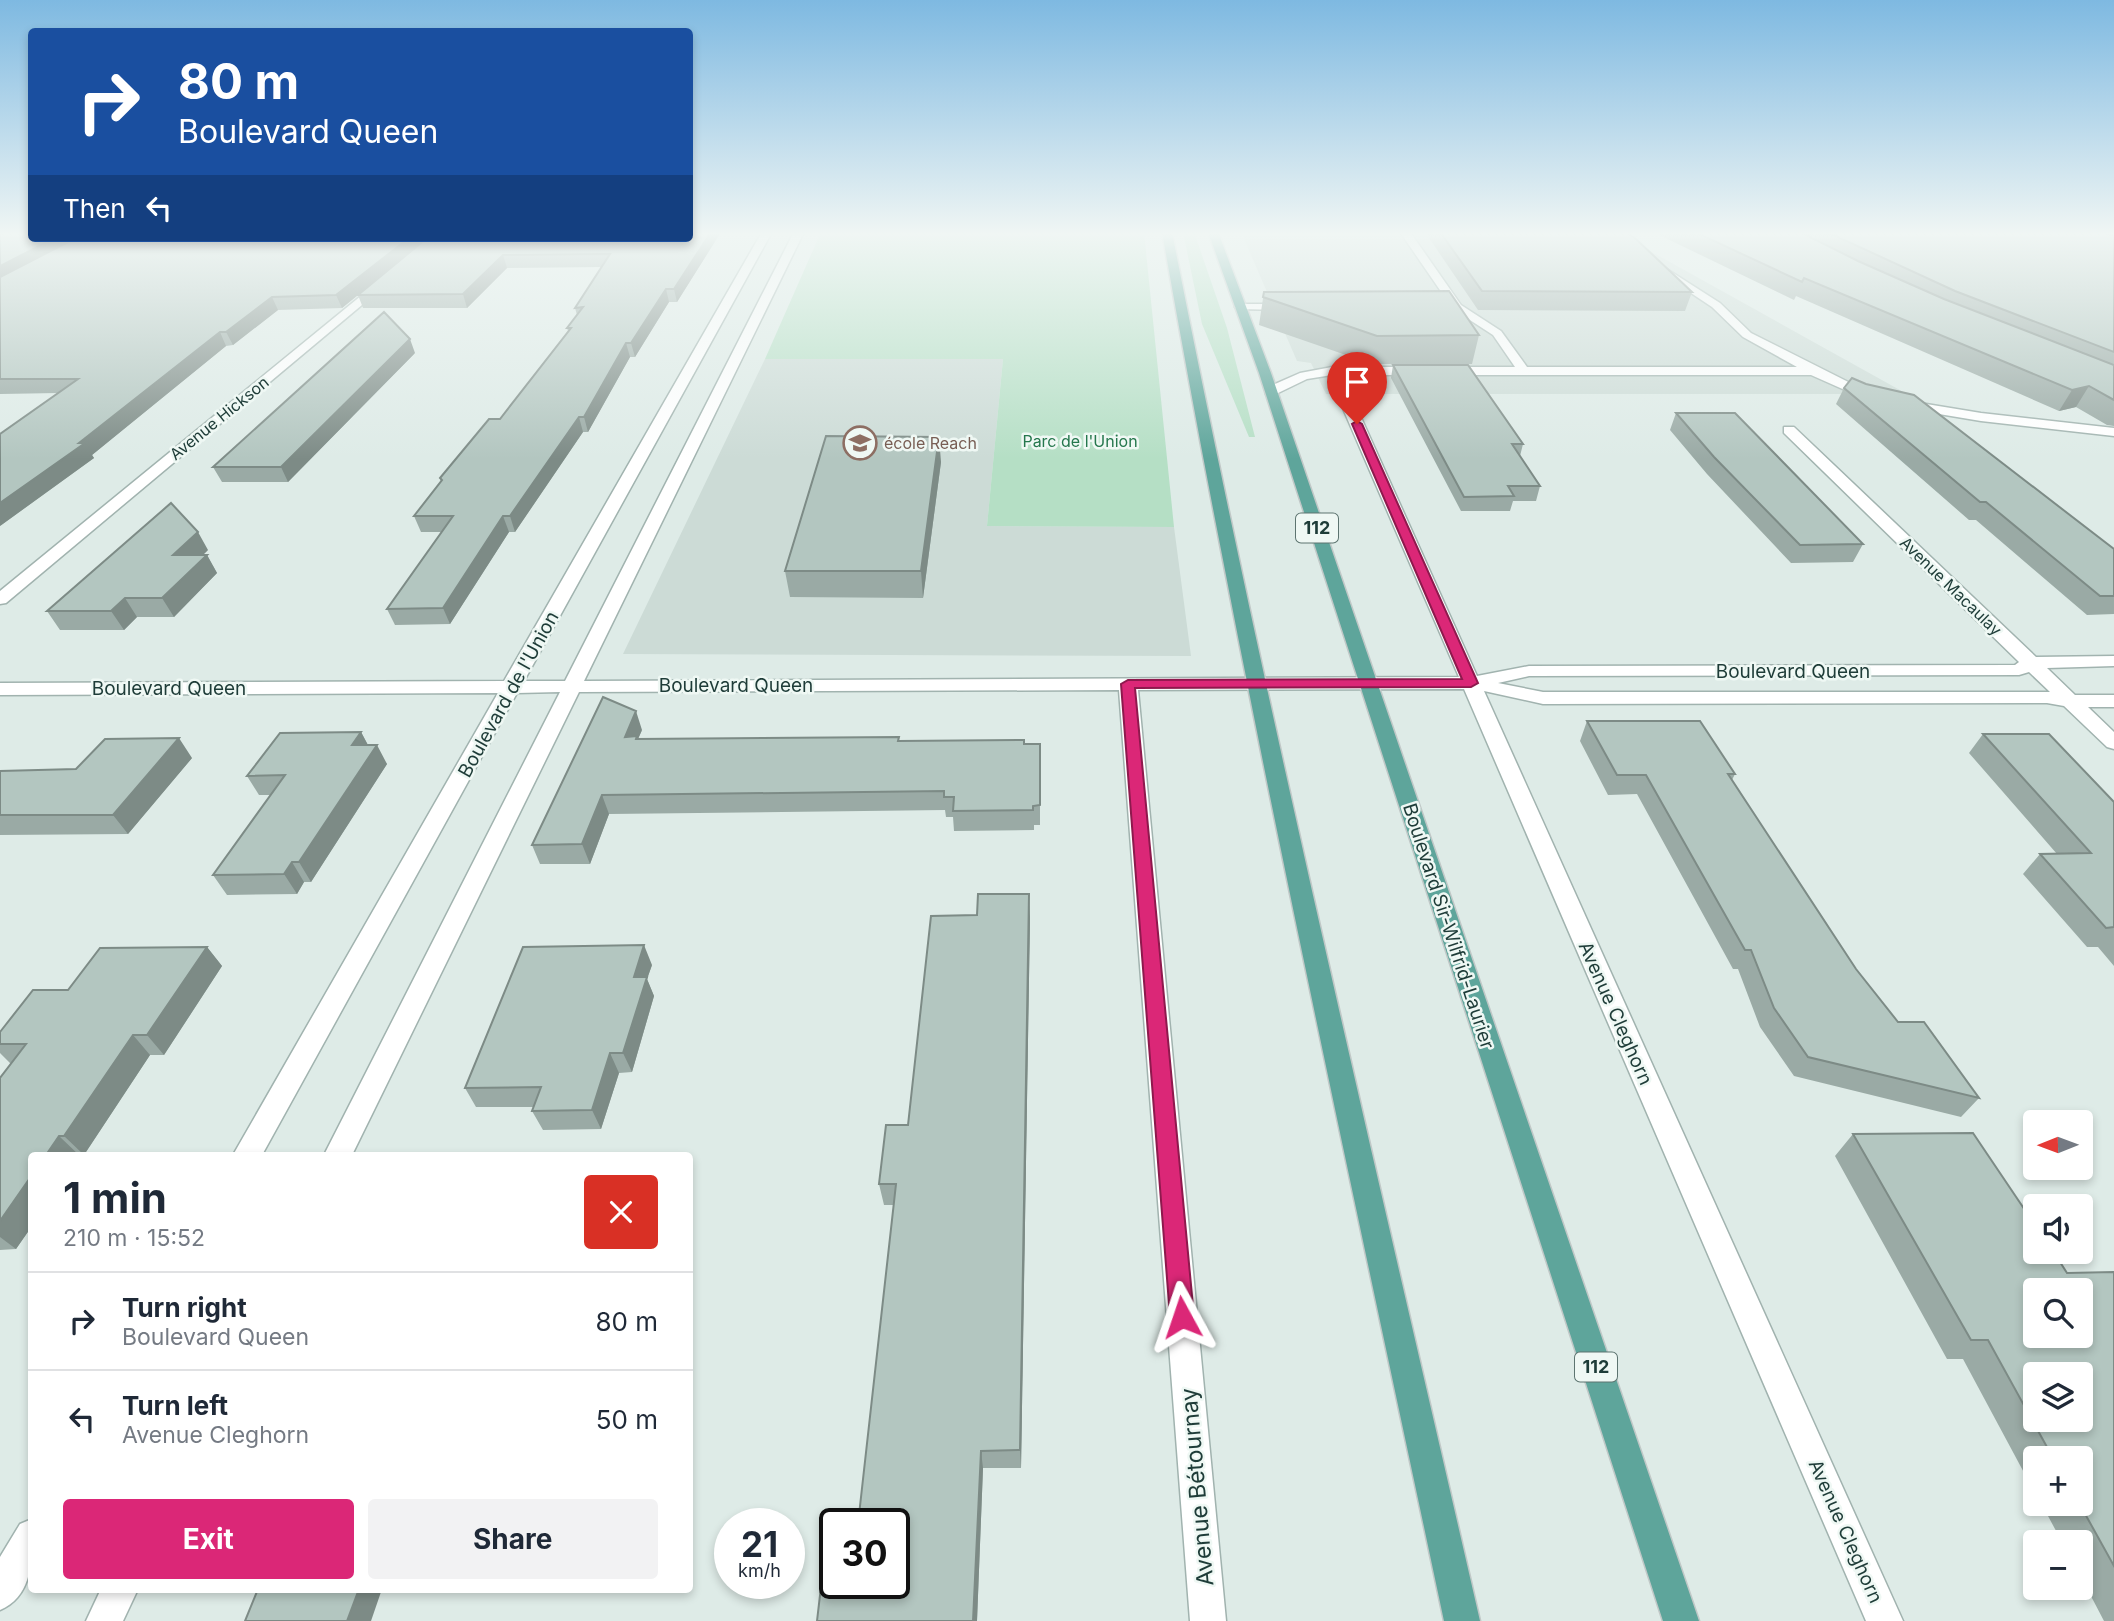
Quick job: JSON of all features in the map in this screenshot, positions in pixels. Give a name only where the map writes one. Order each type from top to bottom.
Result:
[{"type":"main road","points":[[1181,308],[1210,464],[1257,684],[1462,1621]]},
{"type":"main road","name":"Boulevard Sir-Wilfrid-Laurier","points":[[1241,308],[1681,1621]]},
{"type":"street","name":"Avenue Hickson","points":[[0,599],[354,308]]},
{"type":"street","name":"Boulevard de l'Union","points":[[249,1152],[725,308]]},
{"type":"street","points":[[340,1152],[761,308]]},
{"type":"street","points":[[1453,308],[1497,333],[1524,372]]},
{"type":"street","points":[[1720,308],[1747,335],[1864,395],[1981,417],[2114,432]]},
{"type":"street","points":[[1271,391],[1312,374],[1342,371],[1813,371]]},
{"type":"street","name":"Avenue Cleghorn","points":[[1348,404],[1885,1621]]},
{"type":"street","name":"Avenue Macaulay","points":[[1789,430],[2114,743]]},
{"type":"street","name":"Boulevard Queen","points":[[0,689],[1471,683],[1529,671],[2019,670],[2031,663],[2114,661]]},
{"type":"street","name":"Boulevard Queen","points":[[1471,683],[1543,698],[2047,697],[2071,701],[2114,701]]},
{"type":"street","name":"Avenue Bétournay","points":[[1128,684],[1208,1621]]},
{"type":"street","points":[[0,1592],[28,1543]]},
{"type":"street","points":[[104,1621],[118,1593]]},
{"type":"shaded area","points":[[1274,308],[1752,308],[1907,394],[1326,394],[1311,363],[1297,361]]},
{"type":"shaded area","name":"école Reach","points":[[765,359],[1003,359],[987,526],[1174,527],[1191,656],[623,654]]},
{"type":"green space","name":"Parc de l'Union","points":[[788,308],[1152,308],[1174,527],[987,526],[1003,359],[765,359]]},
{"type":"green space","points":[[1199,308],[1220,308],[1255,437],[1249,437],[1202,324]]},
{"type":"building","points":[[0,308],[258,308],[226,332],[220,332],[79,443],[85,443],[0,503],[0,434],[78,379],[0,379]]},
{"type":"building","points":[[583,308],[654,308],[631,343],[626,343],[584,417],[579,417],[510,516],[503,516],[443,608],[387,609],[453,516],[414,516],[442,480],[440,478],[489,419],[500,419],[571,328],[567,328]]},
{"type":"building","points":[[1294,308],[1460,308],[1479,335],[1377,336]]},
{"type":"building","points":[[1875,308],[1966,308],[2114,365],[2114,400],[2089,386],[2072,390]]},
{"type":"building","points":[[1998,308],[2114,308],[2114,352]]},
{"type":"building","points":[[384,312],[410,339],[281,467],[213,467]]},
{"type":"building","points":[[1393,365],[1468,365],[1523,444],[1512,444],[1540,486],[1508,486],[1514,496],[1464,497]]},
{"type":"building","points":[[1852,378],[1914,395],[2114,549],[2114,596],[2100,596],[1986,502],[1980,502],[1844,388]]},
{"type":"building","points":[[1676,413],[1735,413],[1863,544],[1800,545],[1714,457]]},
{"type":"building","points":[[826,436],[939,437],[921,571],[785,571]]},
{"type":"building","points":[[171,503],[198,532],[173,555],[207,555],[162,598],[125,598],[111,611],[47,611]]},
{"type":"building","points":[[603,697],[636,711],[625,737],[637,736],[636,739],[899,737],[898,741],[1024,740],[1024,744],[1040,744],[1040,805],[1033,806],[1033,810],[953,811],[954,797],[944,797],[944,791],[602,795],[582,844],[532,845]]},
{"type":"building","points":[[1587,721],[1700,721],[1735,774],[1728,774],[1856,969],[1898,1022],[1924,1022],[1979,1098],[1808,1057],[1774,1008],[1751,950],[1745,950],[1646,775],[1617,775]]},
{"type":"building","points":[[361,732],[352,745],[377,745],[299,862],[292,862],[284,874],[213,875],[285,775],[247,776],[280,733]]},
{"type":"building","points":[[1983,734],[2049,734],[2114,802],[2114,927],[2106,928],[2040,854],[2091,853]]},
{"type":"building","points":[[179,738],[113,815],[0,815],[0,771],[76,769],[105,739]]},
{"type":"building","points":[[978,894],[1029,894],[1020,1450],[981,1451],[973,1621],[817,1621],[820,1599],[910,1599],[910,1508],[860,1508],[896,1184],[879,1184],[886,1125],[908,1125],[931,916],[977,915]]},
{"type":"building","points":[[644,945],[634,977],[647,977],[623,1053],[610,1053],[592,1110],[532,1111],[541,1087],[465,1088],[523,947]]},
{"type":"building","points":[[207,947],[147,1035],[133,1035],[64,1136],[59,1136],[48,1152],[28,1152],[28,1181],[0,1221],[0,1078],[26,1044],[0,1044],[0,1032],[33,990],[68,990],[100,948]]},
{"type":"building","points":[[1973,1133],[2023,1207],[2023,1264],[2061,1264],[2067,1273],[2114,1272],[2114,1566],[2086,1516],[2093,1516],[2093,1446],[2046,1446],[2039,1432],[2093,1432],[2093,1362],[2023,1362],[2023,1404],[1988,1340],[1971,1340],[1853,1134]]},
{"type":"building","points":[[256,1593],[358,1593],[347,1621],[245,1621]]},
{"type":"place","name":"école Reach","points":[[860,443]]},
{"type":"route","points":[[1182,1317],[1128,684],[1471,683],[1357,424]]}]
